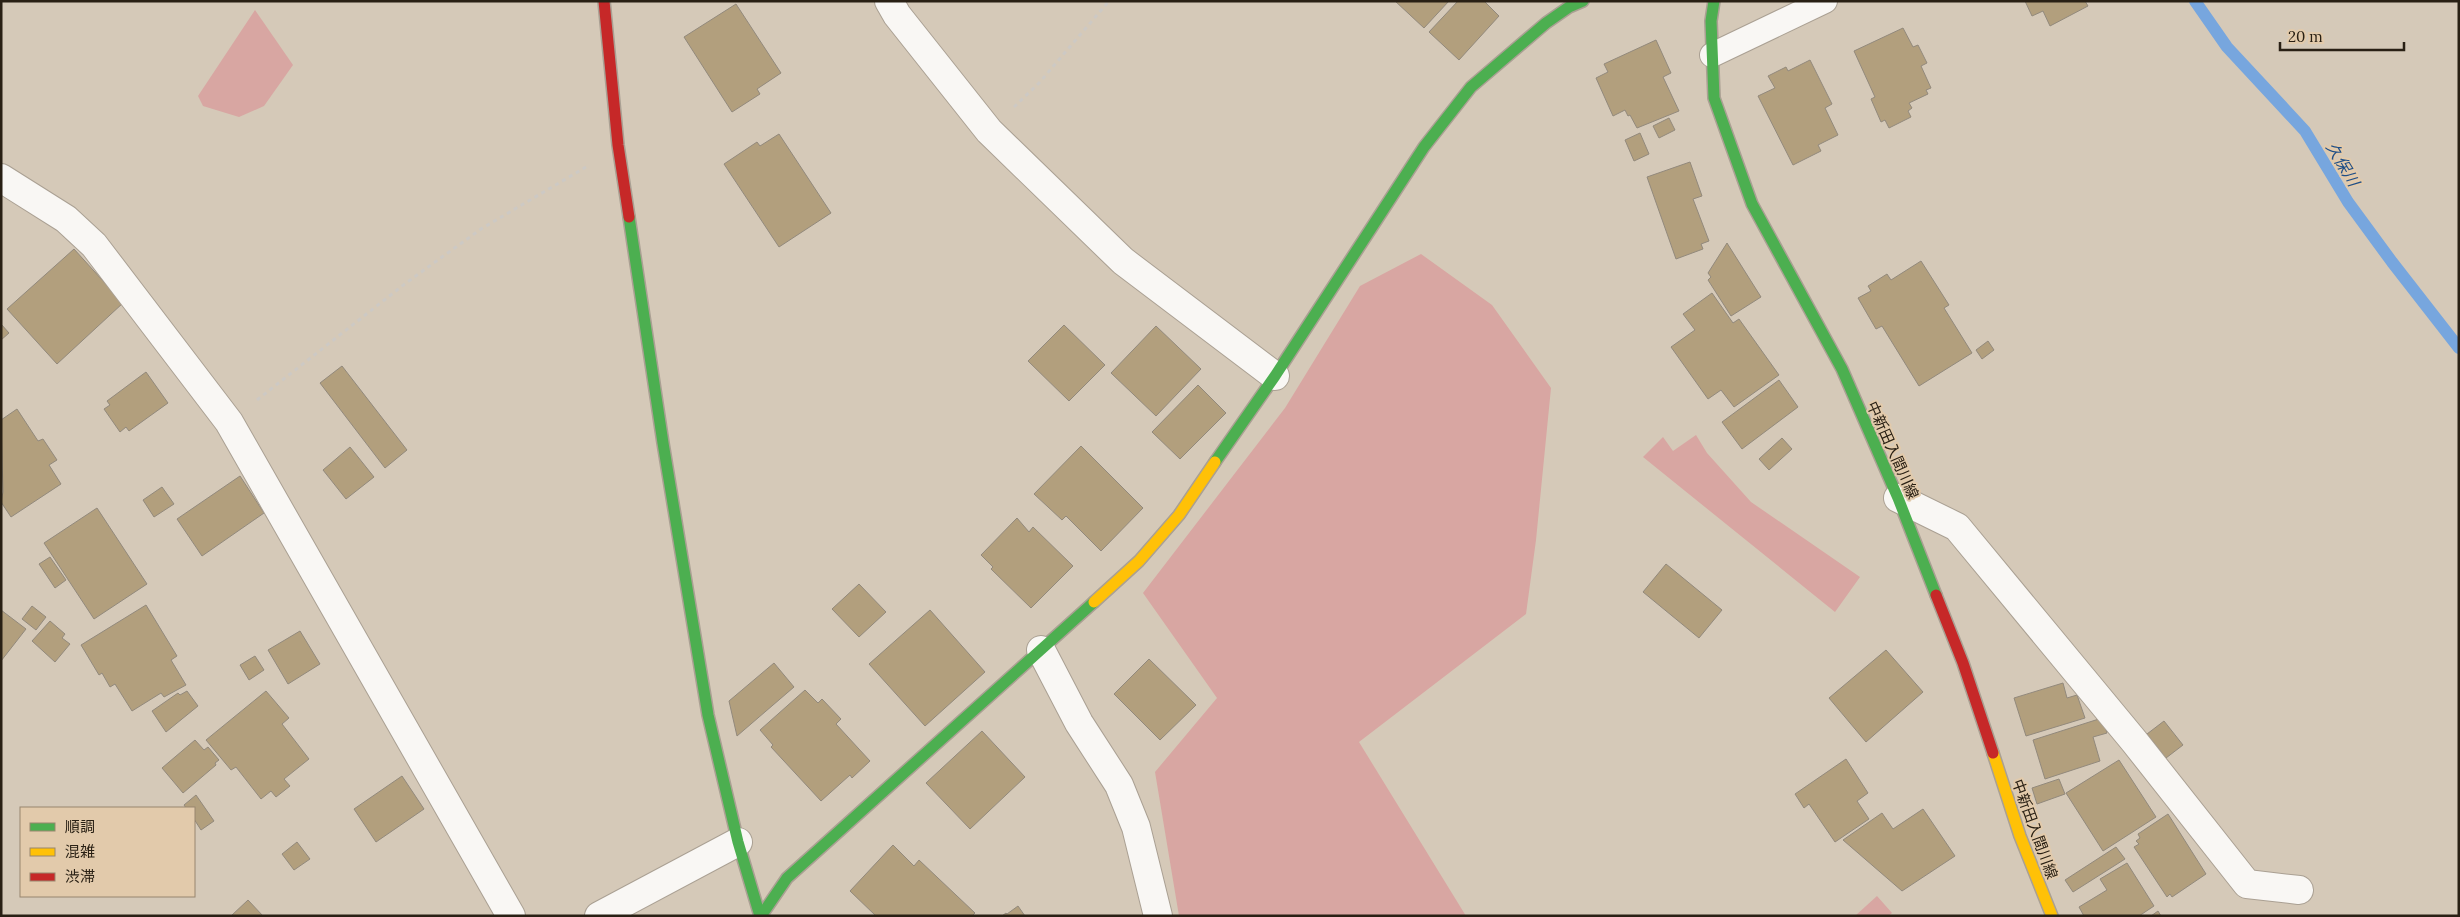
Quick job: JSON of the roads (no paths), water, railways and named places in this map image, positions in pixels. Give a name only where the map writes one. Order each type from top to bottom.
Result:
[{"type":"street","points":[[604,1],[618,145],[663,443],[708,715],[738,842],[760,916]]},
{"type":"street","points":[[889,1],[897,15],[989,131],[1123,261],[1275,376]]},
{"type":"street","points":[[760,916],[787,878],[1139,562],[1179,516],[1275,376],[1424,147],[1471,87],[1546,23],[1569,7],[1583,1]]},
{"type":"street","name":"中新田入間川線","points":[[1714,1],[1711,21],[1714,98],[1752,204],[1842,369],[1898,498],[1963,663],[2020,836],[2052,916]]},
{"type":"street","points":[[1,178],[66,219],[94,245],[229,422],[511,916]]},
{"type":"street","points":[[1898,498],[1957,527],[2128,734],[2247,884],[2299,890]]},
{"type":"street","points":[[1041,650],[1078,723],[1119,785],[1136,827],[1158,916]]},
{"type":"street","points":[[599,916],[738,842]]},
{"type":"lane","points":[[1712,55],[1825,1]]},
{"type":"waterway","name":"久保川","points":[[2195,1],[2227,47],[2305,131],[2348,202],[2459,348]]}]
